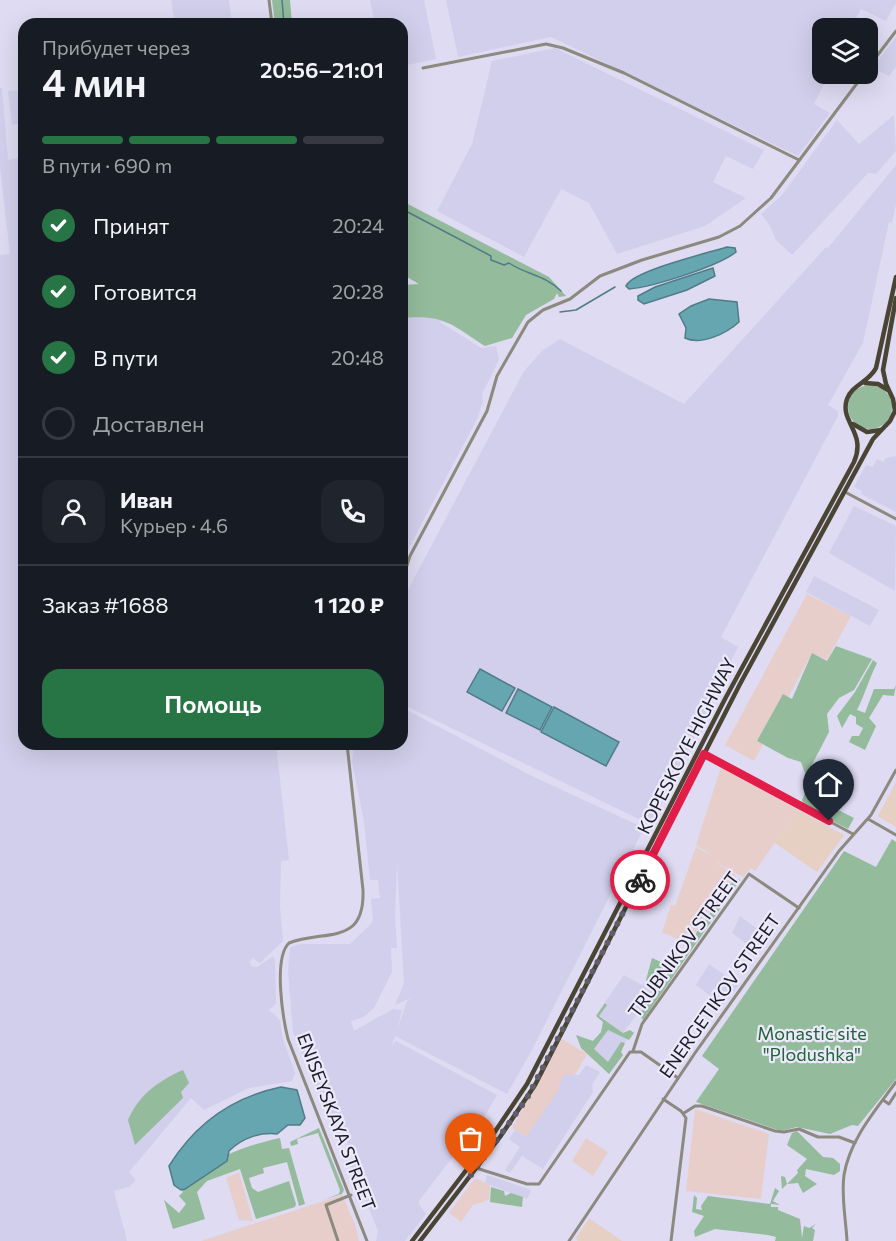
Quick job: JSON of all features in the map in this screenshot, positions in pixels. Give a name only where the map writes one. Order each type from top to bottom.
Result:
[{"type":"main road","name":"KOPESKOYE HIGHWAY","points":[[412,1241],[527,1084],[619,914],[854,462],[859,444],[846,409],[848,398],[852,390],[863,384],[876,368],[896,277]]},
{"type":"main road","points":[[888,424],[895,408],[883,375],[883,364],[896,298]]},
{"type":"main road","points":[[863,384],[878,384],[890,392]]},
{"type":"main road","points":[[849,420],[863,431],[881,429]]},
{"type":"main road","points":[[888,424],[896,423]]},
{"type":"main road","name":"KOPESKOYE HIGHWAY","points":[[702,753],[845,492],[881,429],[888,424]]},
{"type":"main road","name":"KOPESKOYE HIGHWAY","points":[[420,1241],[526,1100],[610,931]]},
{"type":"main road","points":[[469,1165],[476,1168]]},
{"type":"street","points":[[269,0],[271,18]]},
{"type":"street","points":[[878,55],[896,31]]},
{"type":"street","points":[[423,68],[546,45],[563,48],[624,73],[799,159]]},
{"type":"street","points":[[408,562],[487,411],[494,382],[528,322],[543,310],[579,292],[600,276],[719,237],[740,226],[771,198],[856,84]]},
{"type":"street","points":[[845,492],[896,519]]},
{"type":"street","name":"ENISEYSKAYA STREET","points":[[348,750],[363,890],[362,908],[357,921],[344,932],[289,944],[282,951],[280,967],[282,1011],[288,1039],[351,1195],[367,1241]]},
{"type":"street","points":[[702,753],[854,834]]},
{"type":"street","name":"ENERGETIKOV STREET","points":[[569,1241],[678,1078],[799,908],[854,834],[868,819],[896,770]]},
{"type":"street","points":[[868,819],[896,836]]},
{"type":"street","name":"TRUBNIKOV STREET","points":[[476,1168],[527,1184],[539,1184],[626,1056],[633,1051],[642,1024],[748,874],[799,908]]},
{"type":"street","points":[[633,1051],[641,1052],[678,1078]]},
{"type":"street","points":[[847,1241],[844,1182],[855,1143],[896,1082]]},
{"type":"street","points":[[883,1100],[889,1104],[896,1093]]},
{"type":"street","points":[[663,1100],[684,1113],[686,1122],[671,1241]]},
{"type":"street","points":[[684,1113],[695,1106],[702,1106],[775,1131],[799,1129],[818,1137],[838,1137],[855,1143]]},
{"type":"street","points":[[338,1241],[326,1205],[351,1195]]},
{"type":"shaded area","points":[[171,0],[229,0],[231,18],[174,18]]},
{"type":"shaded area","points":[[370,0],[424,0],[436,59],[408,65],[408,18],[374,18]]},
{"type":"shaded area","points":[[446,0],[896,0],[886,21],[861,9],[856,18],[812,18],[812,84],[824,84],[814,104],[830,113],[798,156],[551,37],[458,57]]},
{"type":"shaded area","points":[[896,37],[896,67],[889,76],[878,71],[878,60]]},
{"type":"shaded area","points":[[555,48],[764,150],[753,169],[726,156],[713,182],[746,198],[705,226],[617,254],[589,203],[561,189],[524,257],[437,211],[472,144],[492,61]]},
{"type":"shaded area","points":[[0,88],[2,88],[8,160],[18,158],[18,750],[277,750],[289,860],[281,861],[280,906],[283,941],[260,963],[252,958],[250,962],[251,966],[257,967],[273,956],[276,1004],[269,1010],[280,1020],[283,1039],[295,1073],[292,1081],[249,1088],[204,1110],[191,1098],[129,1172],[136,1180],[129,1187],[114,1191],[127,1241],[0,1241],[0,255],[10,254],[0,168]]},
{"type":"shaded area","points":[[18,90],[18,124],[12,125],[8,91]]},
{"type":"shaded area","points":[[894,115],[896,151],[876,174],[868,173],[792,255],[776,240],[761,214],[782,195],[837,120],[859,144]]},
{"type":"shaded area","points":[[896,165],[896,204],[892,223],[889,222],[863,343],[828,405],[838,411],[838,416],[721,637],[738,647],[657,813],[649,824],[408,707],[408,590],[524,371],[543,350],[560,339],[684,404],[826,247],[828,248]]},
{"type":"shaded area","points":[[727,247],[735,248],[736,252],[700,270],[639,287],[629,289],[626,286],[642,274]]},
{"type":"shaded area","points":[[713,268],[715,276],[687,290],[644,304],[638,300],[638,296],[655,287]]},
{"type":"shaded area","points":[[709,299],[737,302],[739,322],[714,337],[698,340],[685,338],[686,328],[679,314]]},
{"type":"shaded area","points":[[408,317],[442,318],[440,322],[481,348],[496,346],[499,360],[482,394],[483,401],[477,419],[408,550]]},
{"type":"shaded area","points":[[896,456],[896,512],[861,494],[862,491],[854,487],[866,465],[873,467],[877,459],[883,462],[886,458]]},
{"type":"shaded area","points":[[854,506],[896,526],[895,591],[829,553]]},
{"type":"shaded area","points":[[814,576],[879,610],[870,626],[806,592]]},
{"type":"shaded area","points":[[807,594],[851,616],[827,660],[812,653],[754,761],[725,745]]},
{"type":"shaded area","points":[[480,669],[515,688],[502,711],[467,692]]},
{"type":"shaded area","points":[[518,689],[552,707],[540,730],[506,713]]},
{"type":"shaded area","points":[[554,707],[619,742],[606,766],[541,732]]},
{"type":"shaded area","points":[[408,711],[532,776],[644,828],[533,1048],[507,1094],[395,1036],[392,1046],[396,1041],[497,1095],[486,1114],[418,1202],[426,1214],[405,1241],[376,1241],[378,1231],[350,1162],[355,1159],[341,1129],[336,1131],[293,1033],[288,971],[290,947],[301,944],[350,944],[373,922],[371,899],[380,898],[378,880],[370,880],[364,822],[352,762],[353,750],[408,750]],"holes":[[[397,862],[404,983],[395,1005],[411,998],[407,1001],[397,1030],[402,1010],[393,1009],[354,1031],[351,1021],[364,1017],[374,1008],[392,972],[391,948],[397,948],[395,915]]]},
{"type":"shaded area","points":[[721,767],[798,810],[755,871],[751,868],[743,877],[719,864],[719,860],[718,864],[736,875],[687,944],[662,932],[671,905],[675,906],[696,847],[715,857],[696,845]]},
{"type":"shaded area","points":[[896,782],[896,827],[878,816]]},
{"type":"shaded area","points":[[798,810],[844,835],[817,872],[775,843]]},
{"type":"shaded area","points":[[740,916],[760,931],[747,944],[732,933]]},
{"type":"shaded area","points":[[709,964],[739,985],[723,1005],[696,985]]},
{"type":"shaded area","points":[[624,975],[642,985],[644,983],[654,991],[623,1033],[599,1015],[607,1004],[605,1002]]},
{"type":"shaded area","points":[[609,1027],[628,1038],[609,1064],[592,1049]]},
{"type":"shaded area","points":[[562,1039],[587,1054],[576,1073],[561,1088],[526,1137],[512,1128]]},
{"type":"shaded area","points":[[586,1065],[600,1072],[592,1085],[593,1092],[543,1169],[522,1156],[510,1173],[505,1170],[520,1147],[509,1139],[515,1130],[526,1137],[560,1088],[559,1085],[565,1074],[579,1075]]},
{"type":"shaded area","points":[[281,1087],[297,1090],[305,1118],[300,1125],[288,1125],[277,1134],[258,1135],[245,1139],[229,1151],[227,1161],[185,1189],[181,1190],[174,1185],[169,1166],[179,1151],[203,1125],[231,1105]]},
{"type":"shaded area","points":[[695,1109],[769,1134],[761,1199],[686,1191]]},
{"type":"shaded area","points":[[586,1138],[608,1152],[593,1176],[572,1161]]},
{"type":"shaded area","points":[[239,1172],[253,1221],[239,1220],[226,1178]]},
{"type":"shaded area","points":[[487,1175],[531,1190],[527,1199],[485,1183]]},
{"type":"shaded area","points":[[475,1178],[490,1185],[489,1200],[473,1205],[461,1222],[449,1213]]},
{"type":"shaded area","points":[[342,1195],[356,1227],[359,1241],[201,1241]]},
{"type":"shaded area","points":[[589,1219],[622,1241],[578,1241],[576,1238]]},
{"type":"green space","points":[[272,0],[290,0],[292,18],[274,18]]},
{"type":"green space","points":[[408,204],[549,277],[566,296],[559,297],[557,293],[554,299],[526,315],[512,338],[485,346],[438,319],[408,318],[408,285],[419,284],[408,278]]},
{"type":"green space","points":[[870,385],[885,392],[892,407],[885,422],[870,429],[855,422],[848,407],[855,392]]},
{"type":"green space","points":[[836,646],[872,659],[854,690],[839,698],[827,714],[829,732],[806,776],[801,762],[788,758],[757,741],[783,694],[792,699],[812,653],[827,661]]},
{"type":"green space","points":[[873,660],[877,663],[857,710],[865,713],[874,689],[894,689],[896,685],[894,696],[883,695],[869,718],[876,726],[865,750],[849,742],[852,736],[859,736],[863,728],[856,724],[856,717],[850,714],[842,728],[837,716],[855,692]]},
{"type":"green space","points":[[805,793],[854,818],[848,829],[804,806],[802,800]]},
{"type":"green space","name":"Monastic site \"Plodushka\"","points":[[892,839],[896,842],[896,1079],[858,1126],[852,1125],[830,1134],[797,1127],[781,1131],[696,1102],[719,1069],[702,1056],[844,851],[876,867]]},
{"type":"green space","points":[[735,878],[740,880],[643,1020],[639,1014],[656,992],[646,980],[652,958],[672,967]]},
{"type":"green space","points":[[605,1003],[607,1005],[599,1016],[623,1033],[630,1030],[634,1033],[629,1040],[608,1030],[594,1049],[608,1062],[621,1042],[625,1043],[621,1052],[623,1055],[609,1074],[581,1048],[576,1035],[593,1041],[601,1032],[603,1022],[596,1016]]},
{"type":"green space","points":[[183,1070],[189,1083],[181,1092],[183,1098],[135,1145],[128,1120],[132,1111],[150,1090]]},
{"type":"green space","points":[[319,1128],[344,1190],[342,1194],[323,1200],[339,1194],[340,1190],[318,1133],[297,1139],[298,1144],[291,1146],[290,1142]]},
{"type":"green space","points":[[797,1131],[823,1157],[833,1158],[840,1164],[840,1171],[834,1175],[806,1169],[805,1176],[817,1184],[803,1193],[798,1183],[787,1184],[807,1159],[787,1145],[792,1133]]},
{"type":"green space","points":[[280,1138],[282,1149],[289,1148],[305,1204],[299,1206],[287,1162],[263,1168],[264,1173],[249,1178],[252,1188],[258,1192],[289,1181],[296,1204],[295,1207],[256,1219],[240,1169],[207,1181],[197,1192],[205,1219],[173,1229],[164,1200],[179,1213],[186,1204],[179,1196],[183,1192],[179,1186],[203,1168],[227,1155],[252,1145]]},
{"type":"green space","points":[[781,1176],[785,1177],[787,1184],[782,1189]]},
{"type":"green space","points":[[491,1187],[504,1191],[505,1196],[511,1193],[523,1197],[522,1207],[490,1202]]},
{"type":"green space","points":[[775,1188],[779,1191],[773,1201],[780,1205],[771,1204],[771,1207],[778,1207],[778,1210],[800,1219],[802,1238],[804,1226],[809,1228],[816,1224],[812,1228],[815,1230],[813,1241],[775,1241],[776,1237],[768,1235],[715,1229],[695,1237],[694,1231],[704,1216],[692,1212],[694,1195],[697,1198],[696,1209],[702,1210],[701,1206],[708,1196],[770,1204]]},
{"type":"waterway","points":[[282,0],[284,18]]},
{"type":"waterway","points":[[408,212],[491,256],[491,260],[504,265],[509,263],[542,278],[561,291]]},
{"type":"waterway","points":[[560,312],[576,310],[615,287]]},
{"type":"way so far","points":[[471,1175],[535,1085],[640,880]]},
{"type":"route","points":[[640,880],[704,754],[829,821]]}]
